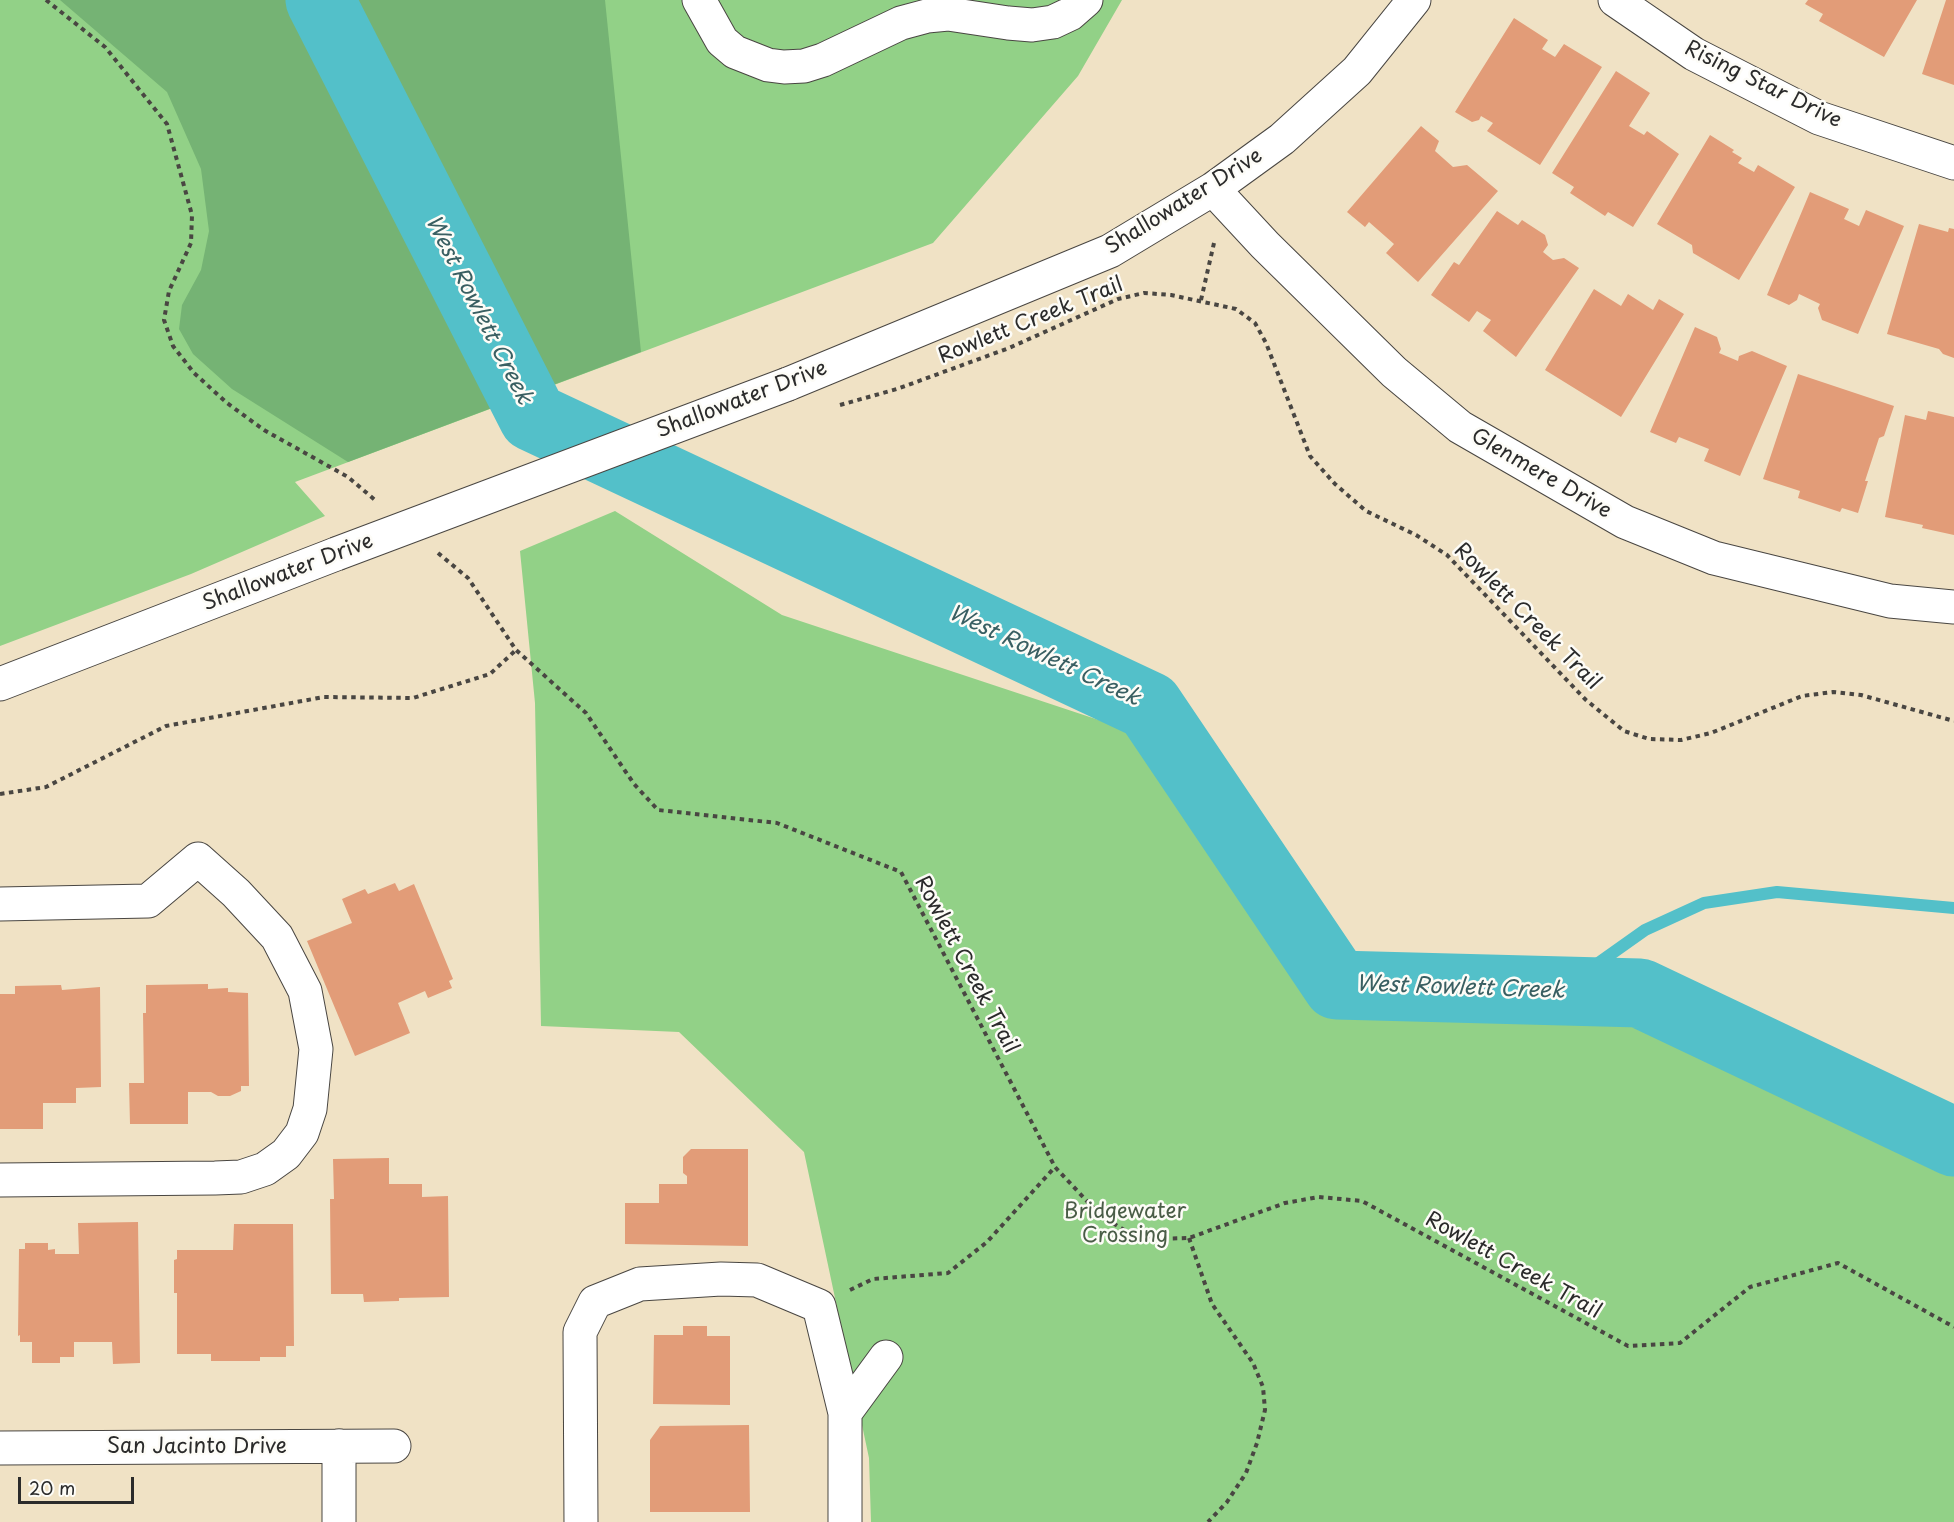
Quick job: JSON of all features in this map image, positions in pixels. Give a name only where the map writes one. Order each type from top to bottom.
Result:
[{"type":"street","points":[[699,0],[722,40],[735,52],[768,65],[784,68],[804,66],[823,60],[901,23],[927,16],[948,14],[1032,25],[1053,22],[1070,14],[1086,0]]},
{"type":"street","name":"Shallowater Drive","points":[[0,684],[336,554],[788,384],[1110,251],[1221,198],[1282,139],[1357,72],[1414,0]]},
{"type":"street","name":"Rising Star Drive","points":[[1615,0],[1694,54],[1819,118],[1954,163]]},
{"type":"street","name":"Glenmere Drive","points":[[1221,198],[1265,245],[1394,372],[1460,427],[1625,522],[1714,558],[1890,601],[1954,607]]},
{"type":"street","points":[[0,904],[148,901],[198,859],[236,893],[277,937],[304,991],[316,1049],[310,1109],[302,1133],[286,1154],[265,1169],[241,1177],[0,1180]]},
{"type":"street","points":[[581,1522],[580,1332],[595,1302],[640,1284],[745,1280],[757,1280],[819,1306],[845,1413],[845,1522]]},
{"type":"street","points":[[845,1413],[886,1357]]},
{"type":"street","points":[[339,1446],[339,1522]]},
{"type":"street","name":"San Jacinto Drive","points":[[0,1448],[394,1446]]},
{"type":"path","points":[[46,0],[105,47],[167,123],[192,215],[191,243],[169,291],[164,320],[173,346],[194,374],[227,404],[264,430],[348,477],[382,506]]},
{"type":"path","points":[[1201,300],[1221,198]]},
{"type":"path","name":"Rowlett Creek Trail","points":[[832,407],[897,389],[1009,348],[1118,299],[1144,293],[1171,295],[1236,309],[1255,323],[1266,343],[1310,456],[1335,484],[1366,511],[1416,535],[1447,555],[1586,700],[1624,731],[1649,739],[1681,740],[1711,733],[1802,696],[1833,692],[1861,695],[1954,721]]},
{"type":"path","name":"Rowlett Creek Trail","points":[[434,549],[468,578],[516,650],[586,713],[634,784],[658,810],[777,823],[901,872],[1055,1167],[1100,1215],[1124,1230],[1151,1239],[1189,1238],[1285,1203],[1320,1197],[1362,1201],[1628,1346],[1680,1343],[1749,1287],[1838,1263],[1954,1327]]},
{"type":"path","points":[[0,794],[46,787],[166,726],[324,698],[412,698],[490,674],[516,650]]},
{"type":"path","points":[[819,1306],[873,1279],[948,1273],[987,1242],[1055,1167]]},
{"type":"path","points":[[1189,1238],[1212,1304],[1253,1363],[1263,1387],[1265,1410],[1257,1443],[1246,1473],[1227,1502],[1208,1522]]},
{"type":"green space","points":[[0,0],[1122,0],[1078,76],[933,243],[295,482],[325,516],[191,574],[0,646]]},
{"type":"green space","points":[[60,0],[605,0],[641,352],[348,462],[232,389],[193,354],[179,329],[182,305],[201,270],[209,231],[201,169],[167,92]]},
{"type":"green space","name":"Bridgewater Crossing","points":[[615,511],[782,615],[1126,729],[1318,998],[1642,1010],[1954,1176],[1954,1522],[871,1522],[869,1458],[804,1152],[679,1032],[541,1026],[535,703],[520,551]]},
{"type":"building","points":[[1808,0],[1917,0],[1884,57],[1819,21],[1823,14],[1805,4]]},
{"type":"building","points":[[1946,0],[1954,0],[1954,85],[1922,74]]},
{"type":"building","points":[[1514,18],[1548,40],[1542,49],[1555,57],[1564,44],[1602,67],[1540,165],[1487,131],[1493,123],[1481,116],[1479,120],[1472,122],[1455,112]]},
{"type":"building","points":[[1616,71],[1650,93],[1629,126],[1644,135],[1647,131],[1679,154],[1633,227],[1608,212],[1605,216],[1570,193],[1574,187],[1552,173]]},
{"type":"building","points":[[1421,126],[1439,141],[1435,151],[1453,167],[1467,165],[1498,191],[1418,282],[1386,253],[1394,244],[1369,222],[1365,227],[1347,212]]},
{"type":"building","points":[[1710,135],[1734,150],[1732,152],[1742,158],[1738,163],[1754,172],[1758,165],[1795,187],[1739,280],[1693,253],[1692,245],[1657,224]]},
{"type":"building","points":[[1810,192],[1849,209],[1844,219],[1859,226],[1866,210],[1904,226],[1858,334],[1822,320],[1818,308],[1820,304],[1799,294],[1797,300],[1789,305],[1767,295]]},
{"type":"building","points":[[1497,211],[1518,225],[1522,220],[1545,235],[1548,245],[1543,252],[1553,260],[1564,258],[1579,268],[1516,357],[1483,331],[1491,320],[1477,311],[1469,322],[1431,295],[1454,262],[1459,265]]},
{"type":"building","points":[[1919,224],[1948,232],[1949,228],[1954,229],[1954,358],[1943,354],[1939,349],[1887,334]]},
{"type":"building","points":[[1594,289],[1621,306],[1628,294],[1653,310],[1659,299],[1684,314],[1621,417],[1545,370]]},
{"type":"building","points":[[1695,327],[1717,337],[1721,349],[1719,353],[1738,361],[1739,356],[1752,351],[1787,366],[1740,476],[1704,461],[1709,449],[1679,437],[1676,443],[1650,432]]},
{"type":"building","points":[[1798,374],[1894,406],[1884,436],[1879,438],[1865,481],[1868,481],[1858,513],[1842,508],[1840,512],[1798,498],[1800,491],[1763,479]]},
{"type":"building","points":[[1928,411],[1954,417],[1954,535],[1922,528],[1923,525],[1885,517],[1905,415],[1926,420]]},
{"type":"building","points":[[395,883],[399,891],[414,884],[453,979],[449,981],[452,988],[428,998],[425,991],[398,1003],[410,1033],[355,1056],[307,941],[352,923],[342,899],[365,889],[368,894]]},
{"type":"building","points":[[208,984],[208,989],[228,988],[228,992],[248,993],[249,1086],[241,1086],[241,1091],[230,1096],[218,1096],[211,1092],[188,1092],[188,1124],[130,1124],[129,1083],[144,1083],[143,1013],[146,1013],[146,985]]},
{"type":"building","points":[[61,985],[62,990],[100,987],[101,1087],[76,1088],[76,1103],[43,1103],[43,1129],[0,1129],[0,994],[15,994],[15,986]]},
{"type":"building","points":[[691,1149],[748,1149],[748,1246],[625,1244],[625,1203],[659,1203],[659,1184],[687,1184],[687,1176],[683,1173],[683,1157]]},
{"type":"building","points":[[389,1158],[389,1184],[422,1184],[422,1197],[448,1196],[449,1297],[399,1298],[399,1301],[364,1302],[363,1294],[331,1294],[330,1199],[334,1199],[333,1159]]},
{"type":"building","points":[[138,1222],[140,1363],[113,1364],[112,1342],[74,1342],[74,1357],[60,1357],[60,1363],[32,1363],[32,1342],[20,1342],[20,1335],[18,1336],[19,1249],[25,1249],[25,1243],[48,1243],[48,1250],[55,1249],[55,1254],[79,1254],[78,1223]]},
{"type":"building","points":[[234,1224],[293,1224],[294,1346],[286,1346],[286,1357],[260,1357],[260,1361],[211,1361],[211,1354],[177,1354],[177,1293],[174,1293],[174,1260],[177,1259],[177,1250],[233,1250]]},
{"type":"building","points":[[683,1326],[707,1326],[707,1336],[730,1336],[730,1405],[653,1404],[654,1335],[683,1335]]},
{"type":"building","points":[[749,1425],[750,1512],[650,1512],[650,1440],[660,1426]]},
{"type":"waterway","name":"West Rowlett Creek","points":[[320,0],[533,417],[1149,706],[1337,985],[1640,993],[1954,1142]]},
{"type":"waterway","points":[[1559,991],[1645,930],[1704,903],[1777,892],[1954,908]]}]
